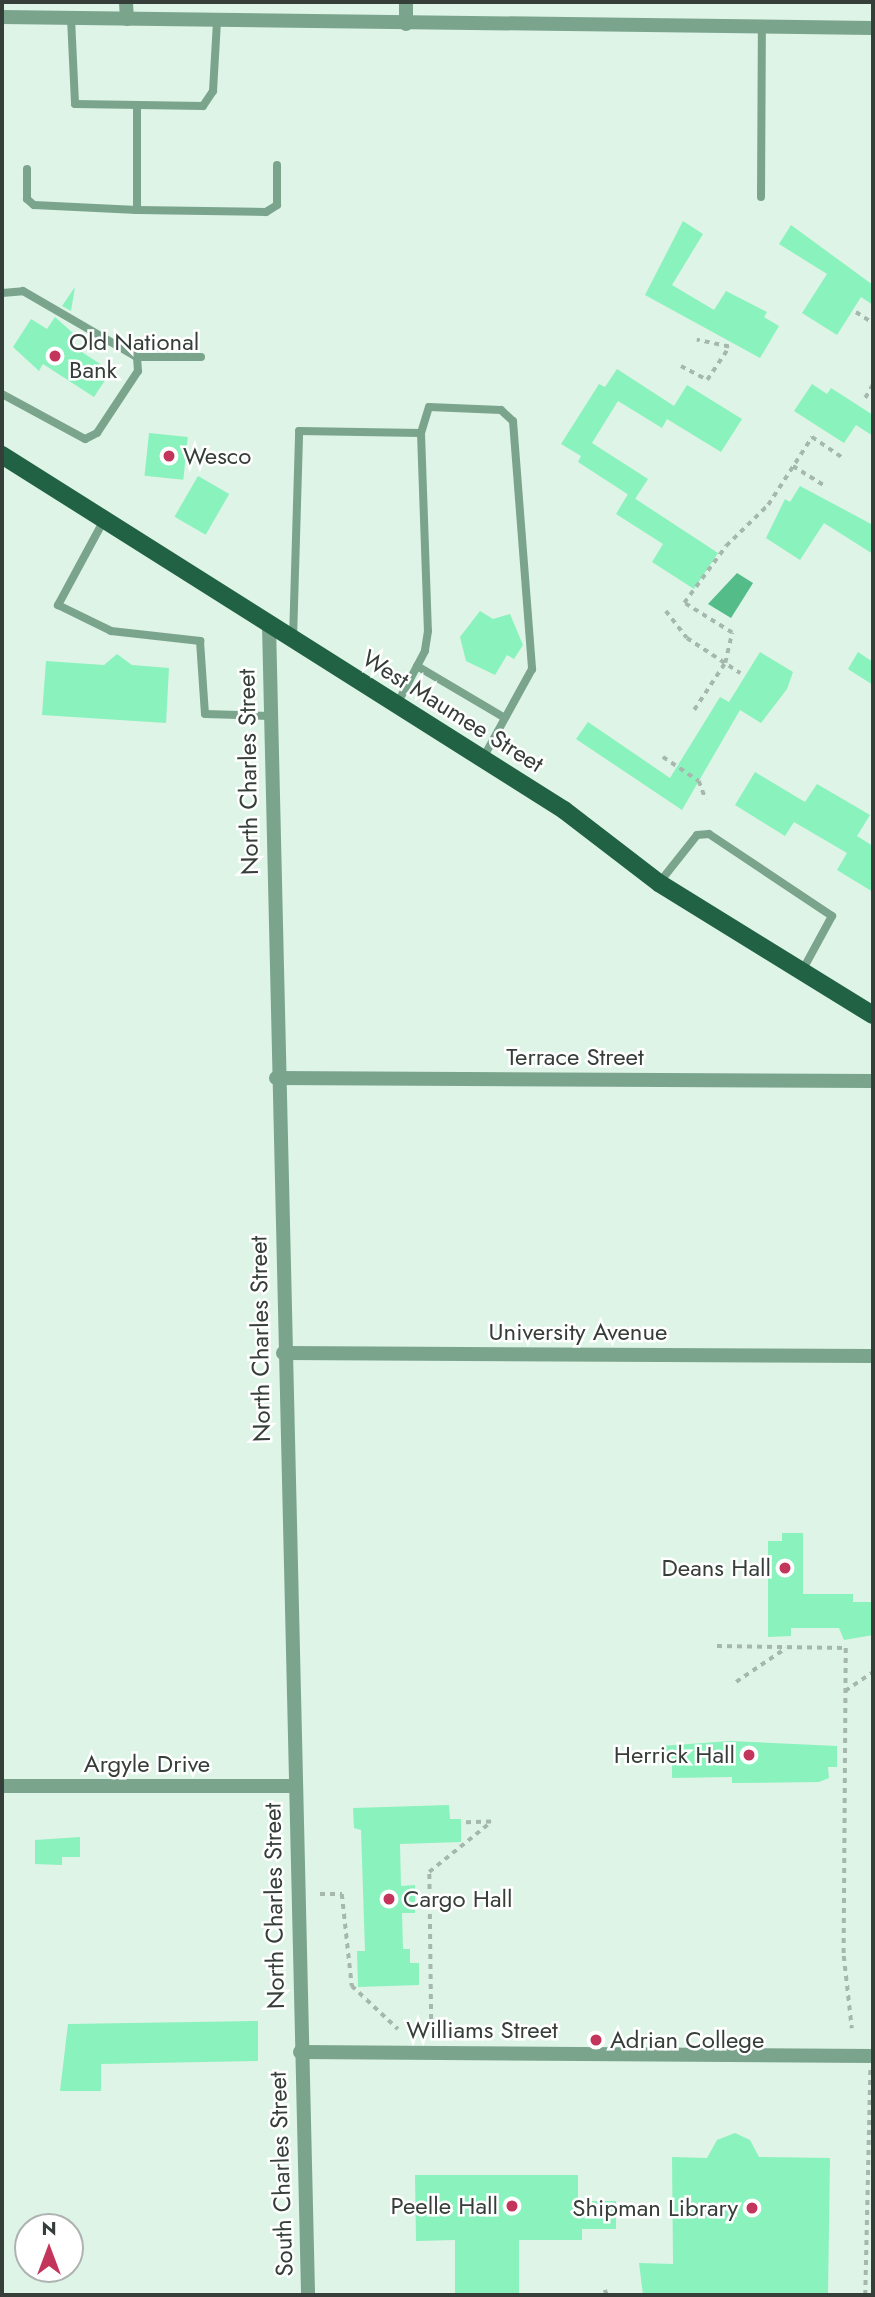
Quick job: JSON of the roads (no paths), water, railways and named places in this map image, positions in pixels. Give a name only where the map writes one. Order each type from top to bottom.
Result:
[{"type":"main road","name":"West Maumee Street","points":[[2,455],[564,810],[659,883],[873,1015]]},
{"type":"street","points":[[126,2],[127,19]]},
{"type":"street","points":[[406,2],[406,23]]},
{"type":"street","points":[[2,17],[873,28]]},
{"type":"street","name":"North Charles Street","points":[[269,625],[276,1078],[300,2052]]},
{"type":"street","name":"Terrace Street","points":[[276,1078],[873,1081]]},
{"type":"street","name":"University Avenue","points":[[283,1353],[873,1356]]},
{"type":"street","name":"Argyle Drive","points":[[2,1786],[293,1786]]},
{"type":"street","name":"Williams Street","points":[[300,2052],[871,2063]]},
{"type":"street","name":"South Charles Street","points":[[300,2052],[308,2295]]},
{"type":"lane","points":[[71,18],[75,104],[203,106],[214,91],[216,21]]},
{"type":"lane","points":[[761,197],[762,27]]},
{"type":"lane","points":[[137,105],[137,210]]},
{"type":"lane","points":[[27,169],[27,199],[34,205],[267,212],[277,205],[277,165]]},
{"type":"lane","points":[[2,293],[23,291],[137,357],[201,357]]},
{"type":"lane","points":[[2,394],[74,438],[93,437],[138,371],[137,357]]},
{"type":"lane","points":[[396,704],[417,666],[428,631],[421,433],[429,407],[501,410],[513,421],[534,645],[532,669],[482,759]]},
{"type":"lane","points":[[293,639],[299,431],[421,433]]},
{"type":"lane","points":[[104,520],[58,605],[111,631],[200,641],[205,714],[269,716]]},
{"type":"lane","points":[[417,666],[505,718]]},
{"type":"lane","points":[[659,883],[697,835],[709,834],[832,916],[802,971]]},
{"type":"place","name":"Old National Bank","points":[[55,356]]},
{"type":"place","name":"Wesco","points":[[169,456]]},
{"type":"place","name":"Deans Hall","points":[[785,1568]]},
{"type":"place","name":"Herrick Hall","points":[[749,1755]]},
{"type":"place","name":"Cargo Hall","points":[[389,1899]]},
{"type":"place","name":"Adrian College","points":[[596,2040]]},
{"type":"place","name":"Peelle Hall","points":[[512,2206]]},
{"type":"place","name":"Shipman Library","points":[[752,2208]]}]
